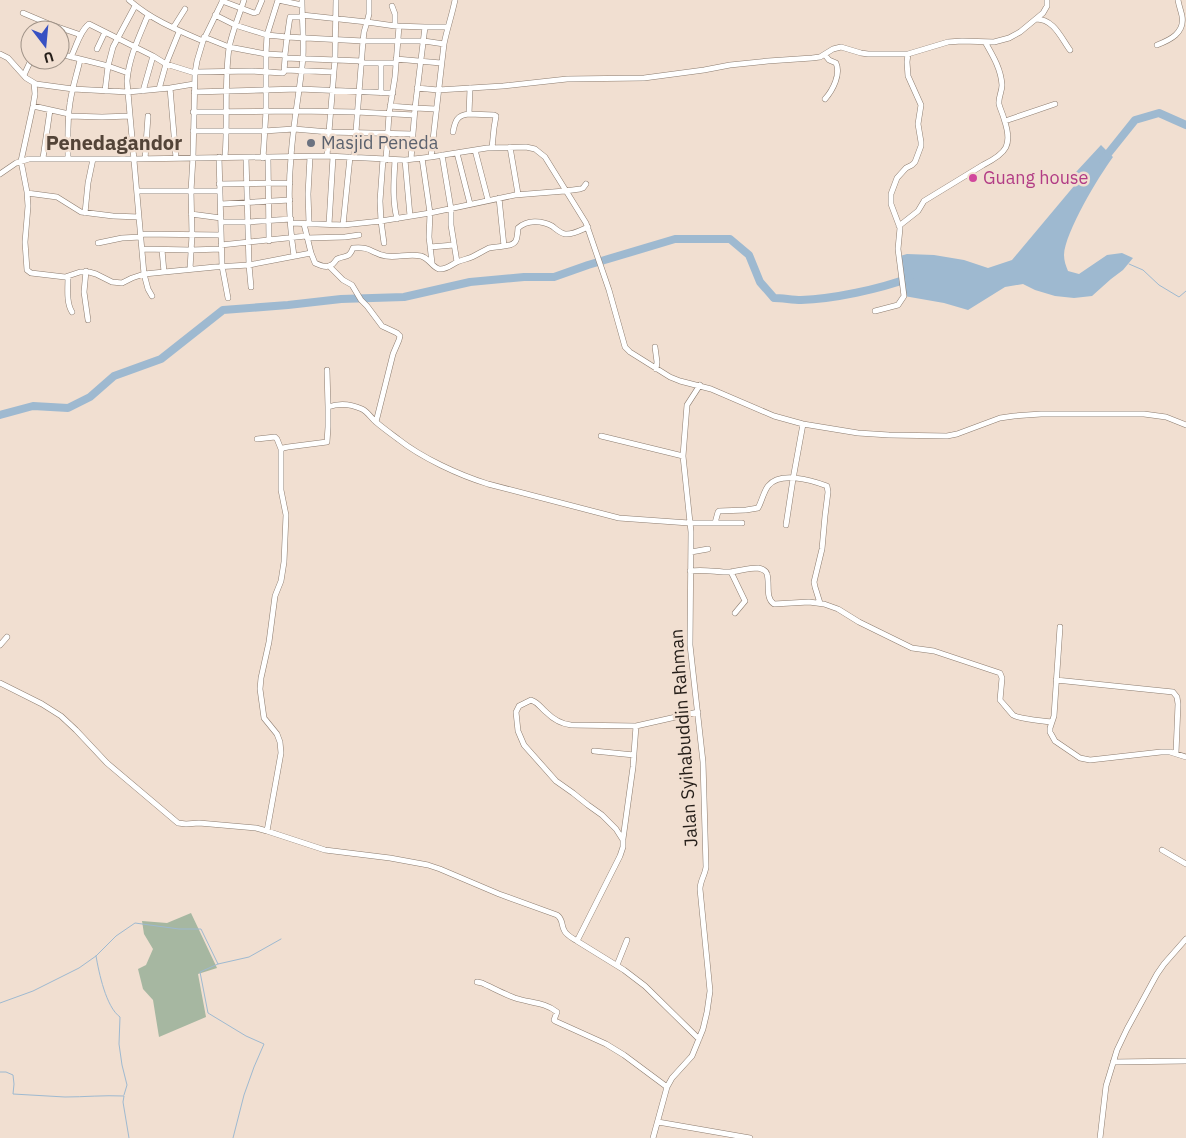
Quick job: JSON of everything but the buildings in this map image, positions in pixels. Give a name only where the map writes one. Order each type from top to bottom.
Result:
[{"type":"street","points":[[129,0],[148,15],[180,32],[229,47],[303,59],[336,59],[380,63],[396,61],[441,63]]},
{"type":"street","points":[[190,269],[194,84],[197,60],[203,39],[222,0],[256,12],[262,0]]},
{"type":"street","points":[[225,158],[229,47],[244,0]]},
{"type":"street","points":[[269,241],[269,200],[264,131],[268,35],[278,0],[302,2],[303,59],[291,157],[290,183],[291,238],[294,256]]},
{"type":"street","points":[[327,156],[336,59],[336,0]]},
{"type":"street","points":[[343,224],[356,132],[363,41],[369,11],[369,0]]},
{"type":"street","points":[[430,157],[444,44],[455,0]]},
{"type":"street","points":[[417,88],[438,90],[503,86],[567,79],[644,78],[730,65],[820,57],[833,49],[841,47],[868,54],[908,54],[948,42],[985,42],[1014,36],[1045,10],[1047,0]]},
{"type":"street","points":[[1158,45],[1173,38],[1181,28],[1182,16],[1178,0]]},
{"type":"street","points":[[105,91],[108,66],[113,47],[135,6]]},
{"type":"street","points":[[384,243],[380,201],[398,41],[395,14],[392,6]]},
{"type":"street","points":[[173,28],[185,8]]},
{"type":"street","points":[[23,12],[40,20]]},
{"type":"street","points":[[148,15],[134,47],[128,73],[128,92],[144,274],[148,290],[152,296]]},
{"type":"street","points":[[215,15],[235,25],[268,35],[363,41],[424,41],[444,44]]},
{"type":"street","points":[[284,70],[290,17],[302,16],[397,26],[447,27]]},
{"type":"street","points":[[1036,19],[1045,20],[1052,24],[1070,50]]},
{"type":"street","points":[[128,73],[71,57],[86,25],[89,24],[166,64],[195,73],[227,71],[282,73],[284,70],[334,72]]},
{"type":"street","points":[[411,159],[414,115],[425,27]]},
{"type":"street","points":[[70,31],[81,35]]},
{"type":"street","points":[[97,49],[105,32]]},
{"type":"street","points":[[159,89],[166,64],[180,32]]},
{"type":"street","points":[[899,226],[914,215],[925,200],[999,156],[1006,147],[1008,136],[998,103],[1002,85],[996,59],[985,42]]},
{"type":"street","points":[[0,54],[11,60],[29,81],[34,83],[73,89],[128,92],[194,84]]},
{"type":"street","points":[[875,311],[898,305],[904,296],[898,244],[900,233],[891,204],[891,194],[897,178],[906,168],[916,162],[921,146],[918,124],[921,105],[908,76],[908,54]]},
{"type":"street","points":[[825,55],[828,60],[836,63],[838,68],[830,94],[825,99]]},
{"type":"street","points":[[143,91],[153,56]]},
{"type":"street","points":[[68,159],[69,115],[80,60]]},
{"type":"street","points":[[380,63],[381,93]]},
{"type":"street","points":[[24,76],[27,70]]},
{"type":"street","points":[[34,83],[35,94],[21,161],[28,206],[24,239],[28,271],[32,274],[68,276],[86,272],[106,279],[125,282],[144,274],[249,265],[310,253]]},
{"type":"street","points":[[170,88],[176,158]]},
{"type":"street","points":[[469,114],[470,88]]},
{"type":"street","points":[[194,92],[299,90],[393,93]]},
{"type":"street","points":[[1005,121],[1055,104]]},
{"type":"street","points":[[33,106],[69,115],[130,116]]},
{"type":"street","points":[[390,106],[436,109]]},
{"type":"street","points":[[43,158],[50,110]]},
{"type":"street","points":[[194,112],[296,111],[414,115]]},
{"type":"street","points":[[453,132],[455,122],[459,117],[469,114],[496,116],[492,148]]},
{"type":"street","points":[[145,159],[148,116]]},
{"type":"street","points":[[193,131],[227,132],[294,129],[329,132],[413,134]]},
{"type":"street","points":[[510,147],[518,194]]},
{"type":"street","points":[[0,174],[21,161],[43,158],[145,159],[327,156],[405,160],[492,148],[532,148],[542,153],[588,226],[625,347],[656,369],[680,381],[700,385],[761,411],[803,424],[858,434],[952,435],[1000,418],[1022,415],[1136,414],[1166,417],[1186,424]]},
{"type":"street","points":[[475,150],[488,200]]},
{"type":"street","points":[[457,153],[470,204]]},
{"type":"street","points":[[442,155],[457,262]]},
{"type":"street","points":[[310,157],[306,237],[315,263],[329,266],[339,277],[352,285],[361,300],[368,306],[382,326],[400,336],[393,354],[376,422]]},
{"type":"street","points":[[329,224],[334,157]]},
{"type":"street","points":[[219,158],[222,266],[228,298]]},
{"type":"street","points":[[246,158],[251,288]]},
{"type":"street","points":[[422,158],[430,213],[428,237],[432,263]]},
{"type":"street","points":[[85,213],[88,182],[94,159]]},
{"type":"street","points":[[395,160],[394,209],[397,219]]},
{"type":"street","points":[[405,160],[410,216]]},
{"type":"street","points":[[219,184],[290,183]]},
{"type":"street","points":[[191,214],[221,220],[248,222],[269,220],[307,224],[343,224],[397,219],[518,194],[582,188],[586,184]]},
{"type":"street","points":[[137,191],[220,191]]},
{"type":"street","points":[[27,193],[54,196],[85,213],[139,217]]},
{"type":"street","points":[[499,198],[504,246]]},
{"type":"street","points":[[221,204],[290,200]]},
{"type":"street","points":[[329,266],[336,260],[351,254],[353,248],[359,248],[368,249],[385,256],[422,256],[442,269],[488,249],[512,245],[518,238],[518,228],[528,222],[546,224],[562,233],[569,234],[588,226]]},
{"type":"street","points":[[98,243],[141,235],[221,235]]},
{"type":"street","points":[[143,249],[191,250],[291,238],[358,235]]},
{"type":"street","points":[[430,247],[454,245]]},
{"type":"street","points":[[162,250],[164,272]]},
{"type":"street","points":[[86,272],[84,292],[88,320]]},
{"type":"street","points":[[68,276],[68,302],[72,312]]},
{"type":"street","points":[[656,347],[658,362],[656,369]]},
{"type":"street","points":[[281,448],[327,442],[327,370]]},
{"type":"street","name":"Jalan Syihabuddin Rahman","points":[[653,1138],[667,1087],[672,1078],[692,1056],[699,1039],[707,1012],[710,991],[700,889],[706,867],[703,762],[691,656],[691,532],[683,456],[687,405],[700,385]]},
{"type":"street","points":[[328,406],[346,404],[365,410],[376,422],[414,450],[436,462],[480,481],[613,518],[689,523],[742,523]]},
{"type":"street","points":[[786,525],[803,424]]},
{"type":"street","points":[[600,436],[683,456]]},
{"type":"street","points":[[257,439],[275,438],[281,448],[280,490],[286,514],[282,581],[275,596],[260,689],[264,718],[277,734],[281,747],[267,831]]},
{"type":"street","points":[[716,523],[719,510],[757,509],[766,489],[771,483],[779,479],[805,479],[827,486],[822,549],[814,582],[820,603]]},
{"type":"street","points":[[690,552],[708,549]]},
{"type":"street","points":[[690,571],[731,572],[755,568],[765,571],[770,600],[774,604],[820,603],[838,609],[859,622],[912,648],[934,651],[1000,673],[1002,678],[1000,700],[1011,714],[1052,722]]},
{"type":"street","points":[[731,572],[745,601],[735,613]]},
{"type":"street","points":[[1060,627],[1054,716],[1050,732],[1054,741],[1085,760],[1161,752],[1176,753],[1186,757]]},
{"type":"street","points":[[0,645],[7,637]]},
{"type":"street","points":[[1056,680],[1173,692],[1176,695],[1178,704],[1176,753]]},
{"type":"street","points":[[0,683],[42,704],[60,716],[107,763],[178,823],[199,823],[267,831],[325,850],[390,858],[434,867],[499,894],[558,915],[567,934],[617,965],[657,997],[699,1039]]},
{"type":"street","points":[[623,840],[602,815],[556,782],[527,749],[518,731],[516,712],[518,708],[521,704],[532,700],[540,704],[550,716],[566,724],[636,726],[698,712]]},
{"type":"street","points":[[577,941],[623,847],[636,726]]},
{"type":"street","points":[[594,751],[634,755]]},
{"type":"street","points":[[1162,850],[1186,864]]},
{"type":"street","points":[[1100,1138],[1106,1086],[1113,1062],[1127,1028],[1157,974],[1186,939]]},
{"type":"street","points":[[617,965],[627,940]]},
{"type":"street","points":[[477,982],[515,998],[550,1007],[557,1012],[554,1021],[624,1055],[667,1087]]},
{"type":"street","points":[[1113,1062],[1186,1061]]},
{"type":"street","points":[[658,1122],[750,1138]]},
{"type":"green space","points":[[191,913],[217,968],[198,974],[206,1017],[159,1037],[153,1000],[143,989],[138,969],[146,965],[153,949],[144,934],[142,921],[167,923]]},
{"type":"water","points":[[1101,145],[1113,157],[1076,219],[1066,245],[1065,263],[1068,271],[1079,274],[1107,255],[1122,253],[1133,258],[1123,270],[1092,296],[1074,298],[1055,296],[1023,284],[1005,287],[968,310],[944,303],[904,296],[900,256],[907,254],[934,255],[964,260],[988,268],[1012,260],[1074,186],[1076,172]]},
{"type":"waterway","points":[[1103,160],[1135,120],[1159,113],[1186,125]]},
{"type":"waterway","points":[[0,415],[33,406],[68,408],[90,397],[114,376],[161,359],[223,310],[341,299],[404,297],[470,282],[524,277],[554,277],[675,239],[730,239],[749,255],[760,282],[774,298],[801,300],[842,296],[871,290],[909,278]]},
{"type":"waterway","points":[[1129,264],[1143,270],[1159,285],[1179,297],[1186,291]]},
{"type":"waterway","points":[[0,1003],[33,991],[79,968],[96,956],[116,936],[135,923],[179,929],[201,929],[218,964],[249,957],[281,939]]},
{"type":"waterway","points":[[96,956],[107,998],[120,1017],[119,1044],[127,1085],[124,1095]]},
{"type":"waterway","points":[[218,964],[200,972],[208,1013],[246,1036],[264,1044],[244,1095],[233,1138]]},
{"type":"waterway","points":[[0,1072],[13,1075],[13,1094],[65,1097],[124,1096],[123,1102],[129,1138]]},
{"type":"place","name":"Masjid Peneda","points":[[311,143]]},
{"type":"place","name":"Guang house","points":[[973,178]]},
{"type":"district","name":"Penedagandor","points":[[114,143]]}]
